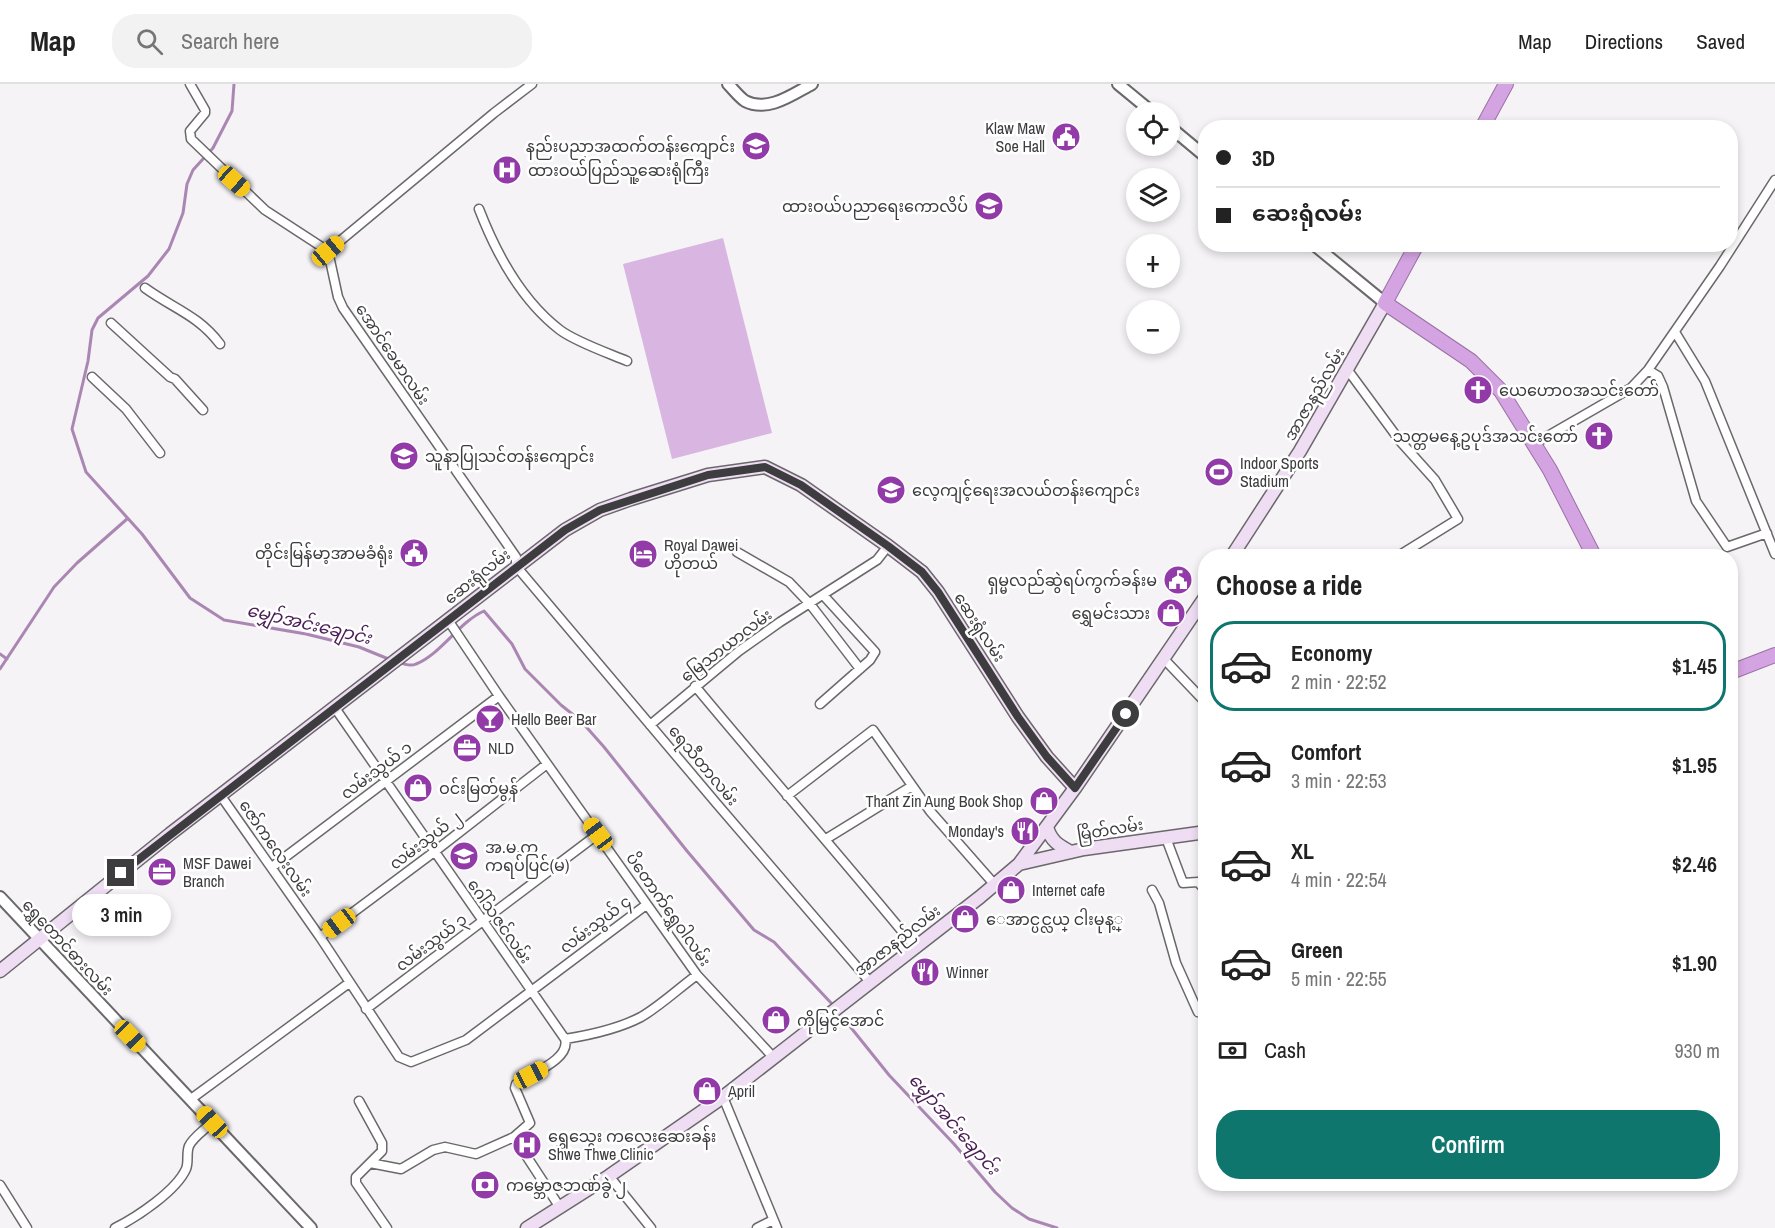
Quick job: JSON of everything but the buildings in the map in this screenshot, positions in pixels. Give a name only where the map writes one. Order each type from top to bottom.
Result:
[{"type":"highway","points":[[1486,120],[1506,84]]},
{"type":"highway","name":"အာဇာနည်လမ်း","points":[[1385,303],[1413,252]]},
{"type":"highway","points":[[1385,303],[1471,362],[1501,391],[1550,470],[1590,549]]},
{"type":"highway","points":[[1738,669],[1775,656]]},
{"type":"main road","name":"အာဇာနည်လမ်း","points":[[1241,549],[1385,303]]},
{"type":"main road","name":"ဆေးရုံလမ်း","points":[[0,971],[170,834],[565,530],[600,510],[708,475],[765,467],[801,485],[922,572],[938,592],[1018,717],[1047,757],[1075,788]]},
{"type":"main road","name":"အာဇာနည်လမ်း","points":[[527,1228],[609,1176],[723,1097],[1019,864],[1075,788],[1198,608]]},
{"type":"main road","points":[[1047,827],[1050,836],[1057,844],[1071,852]]},
{"type":"main road","name":"မြိတ်လမ်း","points":[[1019,864],[1071,852],[1198,833]]},
{"type":"street","points":[[190,84],[205,110],[190,131],[191,139],[265,210],[328,251],[532,84]]},
{"type":"street","points":[[728,84],[744,100],[757,105],[772,104],[812,84]]},
{"type":"street","points":[[1118,84],[1140,102]]},
{"type":"street","points":[[1180,136],[1198,151]]},
{"type":"street","points":[[1738,236],[1775,180]]},
{"type":"street","points":[[479,209],[492,243],[541,313],[562,331],[627,361]]},
{"type":"street","name":"အောင်ခေမာလမ်း","points":[[328,251],[338,297],[343,308],[516,557],[516,566]]},
{"type":"street","points":[[1323,252],[1385,303]]},
{"type":"street","points":[[1534,444],[1631,388],[1648,370],[1675,332],[1728,252]]},
{"type":"street","points":[[145,288],[197,319],[220,344]]},
{"type":"street","points":[[111,323],[175,379],[203,410]]},
{"type":"street","points":[[1675,332],[1705,381],[1775,554]]},
{"type":"street","points":[[1347,369],[1400,441],[1435,480],[1458,519],[1410,549]]},
{"type":"street","points":[[1648,370],[1658,376],[1663,387],[1696,501],[1727,547],[1767,533]]},
{"type":"street","points":[[92,377],[126,409],[160,453]]},
{"type":"street","name":"မြေသာယာလမ်း","points":[[650,724],[739,651],[877,560],[888,546]]},
{"type":"street","points":[[737,552],[789,582],[810,604],[860,669]]},
{"type":"street","name":"ရေသီတာလမ်း","points":[[516,566],[870,982]]},
{"type":"street","points":[[820,704],[870,660],[875,652],[824,596]]},
{"type":"street","name":"ပိတောက်ရွှေဝါလမ်း","points":[[448,620],[499,696],[697,975],[774,1058]]},
{"type":"street","points":[[1164,659],[1198,695]]},
{"type":"street","points":[[695,686],[915,947]]},
{"type":"street","name":"လမ်းသွယ် ၁","points":[[272,867],[499,696]]},
{"type":"street","name":"ဂေါ်သဇင်လမ်း","points":[[335,708],[565,1039]]},
{"type":"street","points":[[787,796],[873,730],[930,811],[995,885]]},
{"type":"street","name":"လမ်းသွယ် ၂","points":[[320,937],[547,764]]},
{"type":"street","points":[[826,839],[912,786]]},
{"type":"street","name":"ဇော်ကလေးလမ်း","points":[[221,796],[320,937],[399,1057],[411,1062]]},
{"type":"street","name":"လမ်းသွယ် ၃","points":[[366,1009],[598,834]]},
{"type":"street","points":[[1166,838],[1183,884],[1198,882]]},
{"type":"street","points":[[1152,890],[1159,903],[1176,963],[1198,1012]]},
{"type":"street","name":"ရွှေတောင်ဓားလမ်း","points":[[0,897],[311,1228]]},
{"type":"street","name":"လမ်းသွယ် ၄","points":[[411,1062],[466,1040],[646,905]]},
{"type":"street","points":[[370,1163],[401,1169],[434,1150],[445,1147],[476,1154],[514,1137],[530,1123],[514,1088],[516,1084],[556,1059],[566,1048],[565,1039],[602,1030],[642,1016],[697,975]]},
{"type":"street","points":[[191,1099],[349,983]]},
{"type":"street","points":[[723,1097],[775,1224],[757,1228]]},
{"type":"street","points":[[359,1101],[383,1147],[356,1177],[356,1183],[387,1228]]},
{"type":"street","points":[[115,1228],[131,1225],[179,1180],[187,1167],[189,1145],[212,1122]]},
{"type":"street","points":[[514,1137],[559,1206]]},
{"type":"street","points":[[609,1176],[651,1228]]},
{"type":"street","points":[[0,1185],[27,1228]]},
{"type":"shaded area","points":[[723,238],[772,433],[672,459],[623,264]]},
{"type":"waterway","name":"မျှော်အင်းချောင်း","points":[[234,84],[232,111],[213,148],[193,170],[187,184],[183,213],[169,249],[148,276],[98,318],[92,330],[88,361],[72,429],[86,472],[142,534],[190,598],[224,620],[306,634],[359,647],[391,660]]},
{"type":"waterway","points":[[0,669],[54,587],[77,563],[127,519]]},
{"type":"waterway","name":"မျှော်အင်းချောင်း","points":[[398,662],[411,665],[425,659],[466,623],[484,611],[512,644],[525,669],[561,705],[581,721],[604,747],[754,930],[774,942],[832,1004]]},
{"type":"waterway","points":[[0,654],[7,659]]},
{"type":"waterway","name":"မျှော်အင်းချောင်း","points":[[844,1019],[889,1075],[954,1144],[995,1192],[1012,1208],[1029,1219],[1057,1228]]},
{"type":"place","name":"Klaw Maw Soe Hall","points":[[1066,137]]},
{"type":"place","name":"နည်းပညာအထက်တန်းကျောင်း","points":[[756,146]]},
{"type":"place","name":"ထားဝယ်ပြည်သူ့ဆေးရုံကြီး","points":[[507,170]]},
{"type":"place","name":"ထားဝယ်ပညာရေးကောလိပ်","points":[[989,206]]},
{"type":"place","name":"ယေဟောဝအသင်းတော်","points":[[1478,390]]},
{"type":"place","name":"သတ္တမနေ့ဥပုဒ်အသင်းတော်","points":[[1599,436]]},
{"type":"place","name":"သူနာပြုသင်တန်းကျောင်း","points":[[404,456]]},
{"type":"place","name":"Indoor Sports Stadium","points":[[1219,472]]},
{"type":"place","name":"လေ့ကျင့်ရေးအလယ်တန်းကျောင်း","points":[[891,490]]},
{"type":"place","name":"တိုင်းမြန်မာ့အာမခံရုံး","points":[[414,553]]},
{"type":"place","name":"Royal Dawei ဟိုတယ်","points":[[643,554]]},
{"type":"place","name":"ရှမ္မလည်ဆွဲရပ်ကွက်ခန်းမ","points":[[1178,580]]},
{"type":"place","name":"ရွှေမင်းသား","points":[[1171,613]]},
{"type":"place","name":"Hello Beer Bar","points":[[490,719]]},
{"type":"place","name":"NLD","points":[[467,748]]},
{"type":"place","name":"ဝင်းမြတ်မွန်","points":[[418,788]]},
{"type":"place","name":"Thant Zin Aung Book Shop","points":[[1044,801]]},
{"type":"place","name":"Monday's","points":[[1025,831]]},
{"type":"place","name":"အ.မ.က ကရပ်ပြင်(မ)","points":[[464,856]]},
{"type":"place","name":"MSF Dawei Branch","points":[[162,872]]},
{"type":"place","name":"Internet cafe","points":[[1011,890]]},
{"type":"place","name":"ေအာင္ပင္လယ္ ငါးမုန့္","points":[[965,919]]},
{"type":"place","name":"Winner","points":[[925,972]]},
{"type":"place","name":"ကိုမြင့်အောင်","points":[[776,1020]]},
{"type":"place","name":"April","points":[[707,1091]]},
{"type":"place","name":"ရွှေသွေး ကလေးဆေးခန်း Shwe Thwe Clinic","points":[[527,1145]]},
{"type":"place","name":"ကမ္ဘောဇဘဏ်ခွဲ ၂","points":[[485,1185]]},
{"type":"route","points":[[121,873],[565,530],[600,510],[708,475],[765,467],[801,485],[922,572],[938,592],[1018,717],[1047,757],[1075,788],[1126,714]]}]
